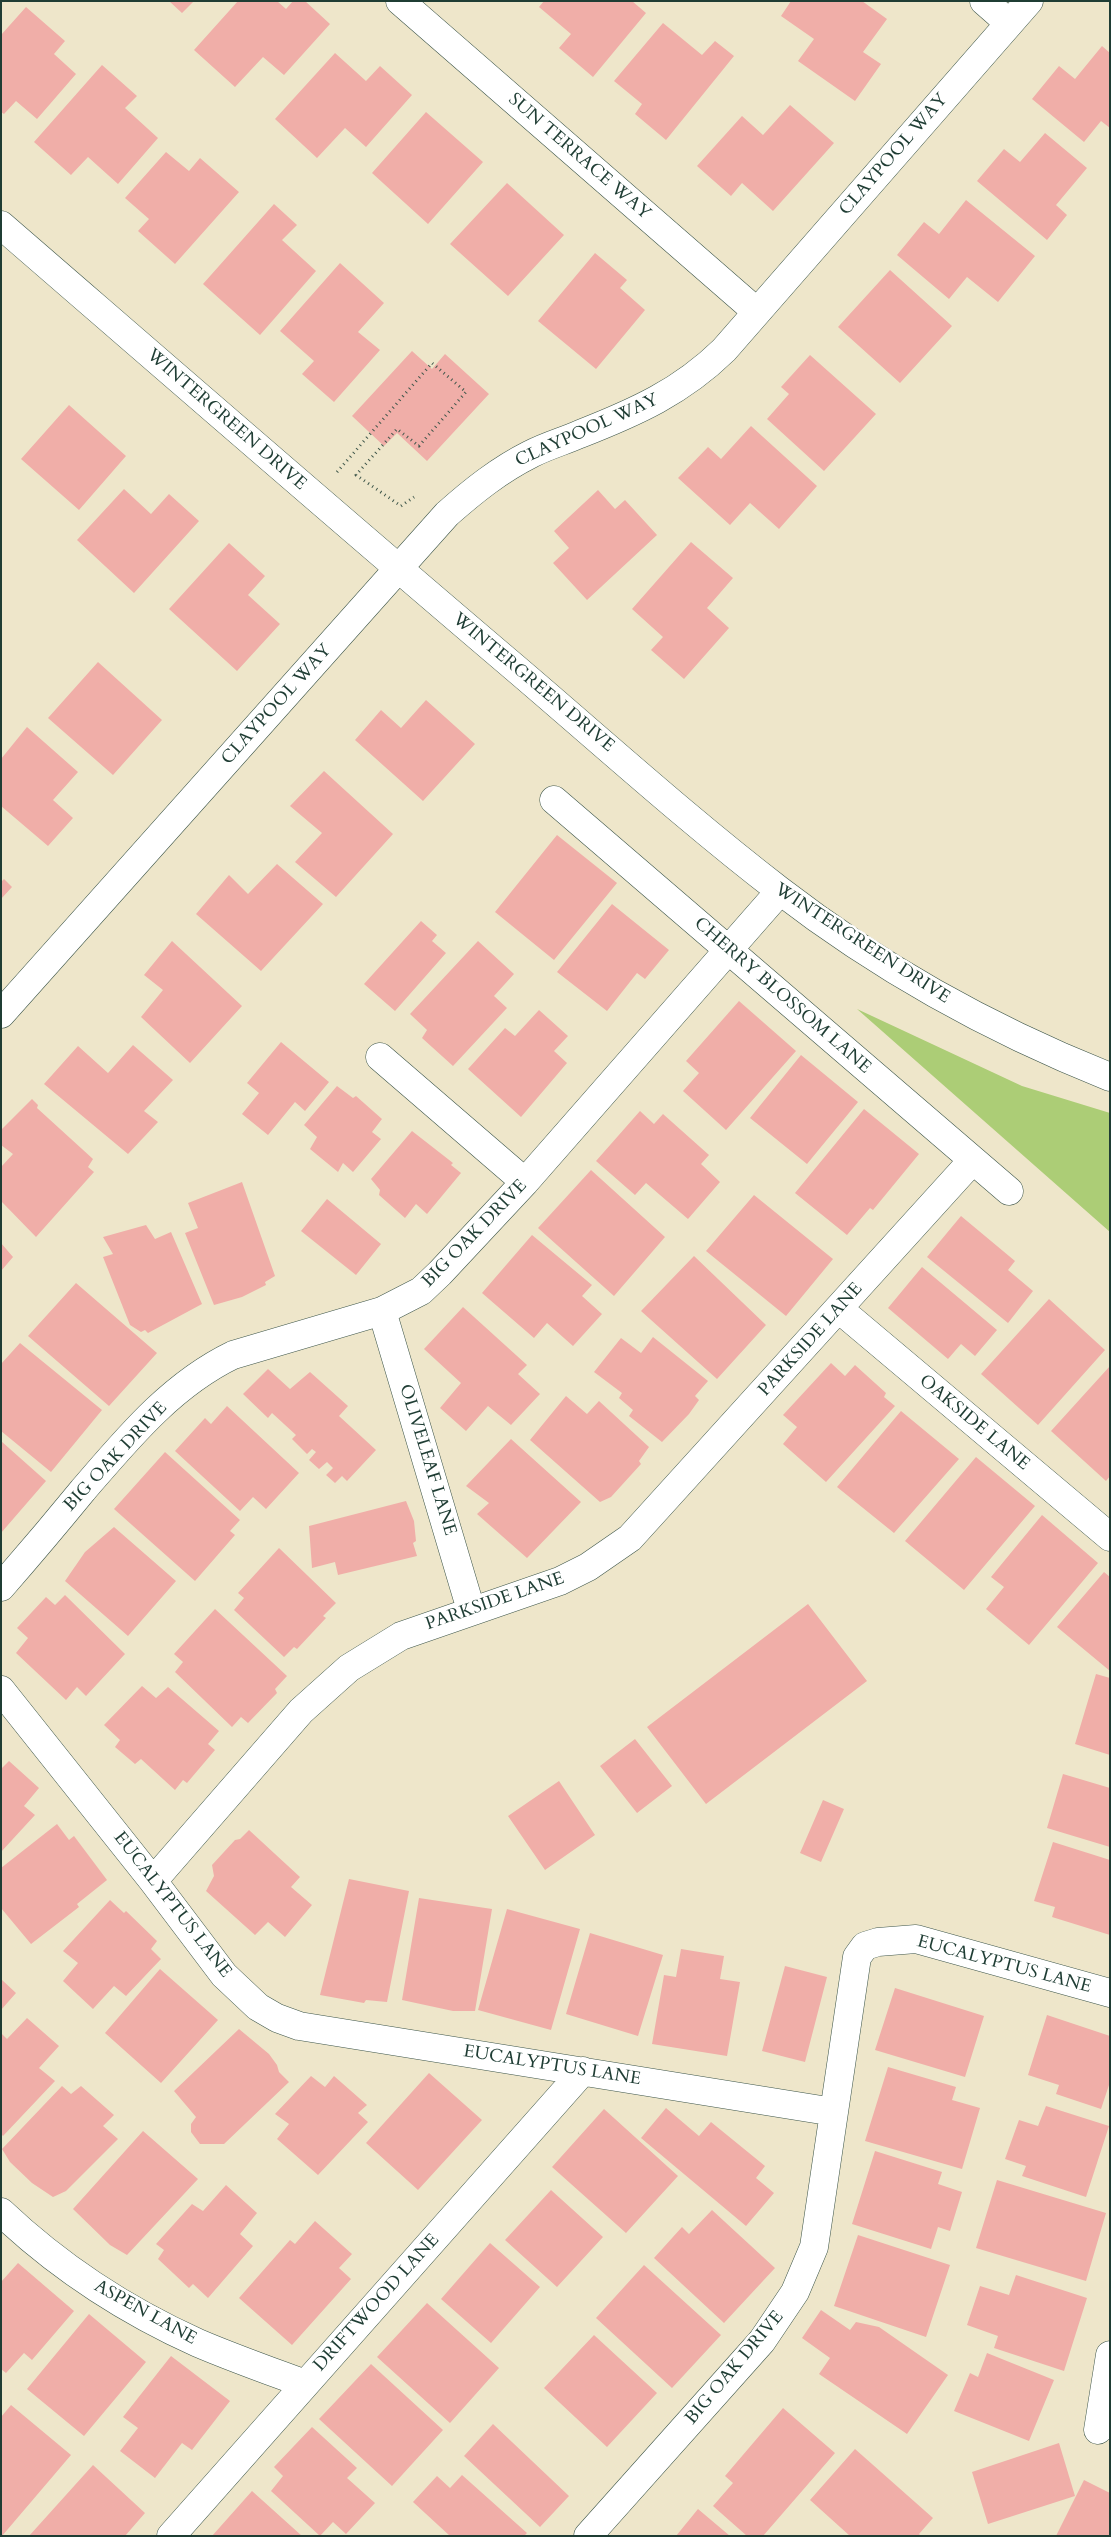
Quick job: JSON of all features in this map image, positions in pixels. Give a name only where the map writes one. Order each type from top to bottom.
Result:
[{"type":"street","name":"SUN TERRACE WAY","points":[[400,1],[757,312]]},
{"type":"street","points":[[984,1],[1009,23]]},
{"type":"street","name":"CLAYPOOL WAY","points":[[1,1014],[447,514],[485,481],[532,453],[631,414],[681,386],[724,350],[1029,1]]},
{"type":"street","name":"WINTERGREEN DRIVE","points":[[1,225],[399,569],[780,891],[875,957],[951,1002],[1018,1037],[1110,1077]]},
{"type":"street","name":"CHERRY BLOSSOM LANE","points":[[554,800],[1009,1191]]},
{"type":"street","name":"BIG OAK DRIVE","points":[[1,1587],[137,1428],[185,1384],[210,1367],[233,1356],[382,1311],[421,1291],[440,1274],[525,1182],[780,891]]},
{"type":"street","points":[[380,1057],[525,1182]]},
{"type":"street","name":"PARKSIDE LANE","points":[[153,1881],[295,1718],[323,1690],[349,1668],[401,1636],[471,1610],[560,1581],[588,1567],[630,1538],[972,1161]]},
{"type":"street","name":"OAKSIDE LANE","points":[[839,1309],[1110,1537]]},
{"type":"street","name":"OLIVELEAF LANE","points":[[382,1311],[471,1610]]},
{"type":"street","name":"EUCALYPTUS LANE","points":[[1,1690],[153,1881],[224,1975],[258,2006],[276,2018],[299,2026],[834,2112],[857,1957],[865,1946],[878,1942],[916,1939],[1110,1993]]},
{"type":"street","name":"DRIFTWOOD LANE","points":[[171,2536],[583,2071]]},
{"type":"street","name":"BIG OAK DRIVE","points":[[588,2536],[762,2341],[795,2292],[814,2247],[834,2112]]},
{"type":"street","name":"ASPEN LANE","points":[[1,2212],[23,2233],[55,2258],[89,2282],[161,2325],[200,2343],[305,2384]]},
{"type":"street","points":[[1098,2430],[1110,2355]]},
{"type":"path","points":[[315,497],[432,363],[466,392],[419,446],[397,429],[356,475],[401,506],[418,495]]},
{"type":"green space","points":[[857,1009],[1022,1086],[1110,1113],[1110,1232]]},
{"type":"building","points":[[169,1],[194,1],[182,13]]},
{"type":"building","points":[[238,1],[277,1],[286,9],[293,1],[305,1],[330,24],[284,75],[263,57],[235,87],[194,50]]},
{"type":"building","points":[[544,1],[632,1],[646,13],[593,77],[559,48],[571,34],[539,7]]},
{"type":"building","points":[[791,1],[862,1],[887,19],[863,52],[881,64],[855,101],[798,61],[814,39],[781,16]]},
{"type":"building","points":[[26,7],[65,41],[54,54],[76,74],[37,119],[16,101],[4,114],[1,112],[1,35]]},
{"type":"building","points":[[663,23],[702,55],[715,41],[734,56],[666,140],[635,114],[642,104],[614,81]]},
{"type":"building","points":[[1102,46],[1110,53],[1110,128],[1101,121],[1084,142],[1032,99],[1059,66],[1075,79]]},
{"type":"building","points":[[335,53],[366,81],[380,66],[412,95],[366,147],[345,128],[317,158],[275,119]]},
{"type":"building","points":[[102,65],[137,96],[125,108],[158,138],[118,184],[88,157],[71,175],[34,142]]},
{"type":"building","points":[[790,105],[834,143],[773,211],[742,183],[731,196],[697,166],[742,116],[763,135]]},
{"type":"building","points":[[426,112],[483,162],[428,224],[372,173]]},
{"type":"building","points":[[1045,133],[1087,168],[1056,205],[1067,215],[1047,240],[977,181],[1004,149],[1020,162]]},
{"type":"building","points":[[166,152],[189,171],[200,158],[239,192],[175,264],[138,231],[149,219],[125,198]]},
{"type":"building","points":[[507,183],[564,235],[508,296],[450,244]]},
{"type":"building","points":[[966,200],[1035,256],[998,302],[967,277],[949,299],[897,255],[924,222],[939,234]]},
{"type":"building","points":[[274,204],[297,225],[282,240],[316,271],[260,335],[203,284]]},
{"type":"building","points":[[595,253],[627,280],[620,288],[645,310],[596,369],[538,321]]},
{"type":"building","points":[[340,263],[384,303],[358,332],[380,350],[334,402],[302,374],[314,361],[280,331]]},
{"type":"building","points":[[890,270],[952,326],[900,383],[838,327]]},
{"type":"building","points":[[412,351],[432,369],[445,354],[489,394],[427,461],[397,433],[384,446],[352,416]]},
{"type":"building","points":[[810,355],[876,414],[824,471],[767,419],[789,394],[781,387]]},
{"type":"building","points":[[69,405],[126,456],[79,510],[21,459]]},
{"type":"building","points":[[751,426],[817,486],[779,529],[750,503],[730,525],[678,478],[708,447],[721,459]]},
{"type":"building","points":[[124,489],[151,514],[169,494],[199,521],[134,593],[77,540]]},
{"type":"building","points":[[598,490],[615,509],[625,500],[657,535],[587,600],[553,563],[569,548],[554,531]]},
{"type":"building","points":[[691,542],[733,578],[707,608],[729,628],[684,679],[651,650],[663,637],[632,609]]},
{"type":"building","points":[[229,543],[265,576],[248,595],[280,624],[237,671],[169,609]]},
{"type":"building","points":[[98,662],[162,720],[113,775],[48,718]]},
{"type":"building","points":[[426,700],[475,744],[423,801],[355,740],[381,710],[401,728]]},
{"type":"building","points":[[27,727],[78,772],[53,800],[73,818],[48,846],[1,806],[1,759]]},
{"type":"building","points":[[324,771],[393,834],[336,897],[295,862],[322,833],[290,806]]},
{"type":"building","points":[[557,835],[617,883],[554,960],[495,912]]},
{"type":"building","points":[[277,864],[323,904],[261,971],[196,914],[229,875],[248,894]]},
{"type":"building","points":[[4,879],[12,887],[1,899],[1,882]]},
{"type":"building","points":[[612,904],[669,950],[645,979],[637,973],[607,1011],[557,972]]},
{"type":"building","points":[[421,921],[437,935],[432,941],[446,953],[395,1011],[364,984]]},
{"type":"building","points":[[172,941],[242,1006],[190,1063],[141,1017],[163,990],[144,975]]},
{"type":"building","points":[[478,941],[514,974],[494,996],[507,1008],[453,1066],[422,1038],[427,1030],[410,1014]]},
{"type":"building","points":[[739,1001],[796,1051],[726,1130],[683,1091],[699,1073],[686,1061]]},
{"type":"building","points":[[539,1010],[568,1036],[554,1051],[567,1063],[521,1117],[468,1069],[505,1028],[515,1036]]},
{"type":"building","points":[[281,1042],[329,1082],[305,1111],[295,1102],[268,1135],[242,1114],[259,1093],[247,1083]]},
{"type":"building","points":[[133,1045],[173,1080],[144,1111],[158,1122],[128,1154],[44,1084],[78,1046],[108,1073]]},
{"type":"building","points":[[801,1055],[858,1102],[807,1164],[750,1118]]},
{"type":"building","points":[[337,1086],[353,1098],[356,1096],[382,1119],[372,1132],[381,1139],[353,1172],[343,1163],[338,1172],[310,1149],[317,1137],[304,1125]]},
{"type":"building","points":[[32,1099],[38,1105],[37,1108],[93,1159],[88,1167],[94,1172],[36,1237],[1,1201],[1,1167],[13,1154],[1,1145],[1,1130]]},
{"type":"building","points":[[864,1109],[919,1154],[873,1210],[870,1208],[847,1235],[795,1193]]},
{"type":"building","points":[[640,1111],[654,1124],[663,1114],[709,1155],[701,1164],[720,1182],[688,1219],[646,1183],[635,1195],[596,1161]]},
{"type":"building","points":[[412,1131],[453,1163],[451,1165],[461,1173],[427,1214],[416,1204],[405,1218],[379,1195],[380,1190],[371,1179]]},
{"type":"building","points":[[591,1170],[665,1237],[614,1296],[538,1228]]},
{"type":"building","points":[[242,1182],[275,1276],[265,1282],[266,1285],[242,1297],[214,1305],[185,1233],[198,1228],[188,1203]]},
{"type":"building","points":[[754,1195],[833,1259],[786,1316],[706,1251]]},
{"type":"building","points":[[327,1199],[381,1244],[356,1275],[301,1231]]},
{"type":"building","points":[[961,1216],[1015,1261],[1008,1270],[1033,1291],[1008,1323],[927,1257]]},
{"type":"building","points":[[146,1225],[155,1239],[171,1232],[202,1304],[148,1333],[145,1330],[141,1332],[130,1325],[103,1257],[113,1254],[103,1237]]},
{"type":"building","points":[[532,1235],[592,1285],[582,1296],[602,1314],[573,1346],[547,1323],[534,1338],[482,1293]]},
{"type":"building","points":[[1,1243],[13,1257],[1,1271]]},
{"type":"building","points":[[694,1256],[766,1325],[717,1379],[641,1311]]},
{"type":"building","points":[[922,1267],[997,1330],[975,1356],[961,1344],[948,1359],[888,1308]]},
{"type":"building","points":[[76,1283],[157,1353],[109,1406],[28,1336]]},
{"type":"building","points":[[1049,1299],[1105,1350],[1038,1425],[981,1374]]},
{"type":"building","points":[[463,1307],[527,1365],[518,1374],[540,1394],[511,1425],[488,1406],[466,1431],[440,1408],[461,1383],[424,1349]]},
{"type":"building","points":[[653,1337],[708,1381],[695,1396],[699,1400],[689,1414],[662,1442],[629,1416],[633,1410],[619,1398],[622,1393],[594,1372],[621,1338],[641,1353]]},
{"type":"building","points":[[20,1343],[102,1410],[51,1472],[1,1431],[1,1364]]},
{"type":"building","points":[[831,1363],[845,1376],[855,1365],[886,1393],[884,1397],[895,1406],[826,1482],[783,1444],[797,1427],[783,1415]]},
{"type":"building","points":[[1110,1366],[1110,1476],[1106,1481],[1051,1431]]},
{"type":"building","points":[[268,1369],[290,1389],[310,1372],[348,1406],[339,1416],[376,1450],[347,1481],[342,1476],[335,1483],[326,1475],[333,1468],[327,1462],[319,1469],[309,1460],[316,1452],[312,1449],[307,1454],[292,1439],[296,1435],[272,1413],[268,1418],[243,1394]]},
{"type":"building","points":[[566,1396],[587,1414],[599,1401],[649,1447],[639,1461],[641,1464],[611,1497],[600,1502],[530,1440]]},
{"type":"building","points":[[227,1406],[299,1473],[266,1509],[253,1497],[240,1511],[175,1451],[205,1418],[211,1424]]},
{"type":"building","points":[[901,1411],[959,1459],[894,1533],[837,1487]]},
{"type":"building","points":[[511,1439],[581,1502],[527,1558],[477,1514],[489,1503],[466,1486]]},
{"type":"building","points":[[1,1441],[46,1481],[1,1533]]},
{"type":"building","points":[[165,1452],[240,1520],[230,1531],[235,1535],[195,1581],[114,1509]]},
{"type":"building","points":[[976,1457],[1035,1506],[964,1590],[905,1541]]},
{"type":"building","points":[[406,1501],[414,1521],[416,1541],[413,1543],[417,1556],[338,1575],[335,1562],[312,1568],[309,1526]]},
{"type":"building","points":[[1042,1515],[1098,1563],[1029,1645],[986,1609],[1004,1587],[991,1577]]},
{"type":"building","points":[[114,1527],[176,1581],[128,1636],[65,1581],[85,1552]]},
{"type":"building","points":[[279,1548],[336,1603],[323,1616],[326,1618],[297,1649],[294,1647],[284,1657],[234,1610],[244,1598],[238,1593]]},
{"type":"building","points":[[1104,1572],[1110,1577],[1110,1671],[1057,1627]]},
{"type":"building","points":[[65,1595],[125,1654],[86,1696],[77,1687],[66,1700],[16,1653],[28,1638],[17,1628],[46,1597],[55,1605]]},
{"type":"building","points":[[808,1604],[867,1681],[706,1804],[647,1727]]},
{"type":"building","points":[[215,1609],[287,1676],[275,1689],[277,1693],[248,1723],[241,1717],[232,1727],[175,1672],[183,1662],[174,1654]]},
{"type":"building","points":[[1096,1674],[1110,1678],[1110,1755],[1075,1744]]},
{"type":"building","points":[[142,1686],[156,1698],[168,1687],[219,1731],[208,1744],[215,1750],[187,1783],[183,1780],[175,1790],[141,1759],[135,1764],[115,1747],[120,1740],[104,1725]]},
{"type":"building","points":[[635,1739],[672,1786],[637,1813],[600,1766]]},
{"type":"building","points":[[9,1761],[39,1788],[24,1806],[35,1815],[1,1852],[1,1769]]},
{"type":"building","points":[[1063,1774],[1110,1788],[1110,1847],[1047,1828]]},
{"type":"building","points":[[559,1781],[595,1835],[545,1870],[508,1816]]},
{"type":"building","points":[[823,1800],[844,1809],[821,1862],[800,1853]]},
{"type":"building","points":[[57,1824],[69,1840],[74,1836],[107,1880],[77,1904],[79,1907],[31,1944],[1,1908],[1,1868]]},
{"type":"building","points":[[249,1830],[300,1877],[291,1887],[312,1905],[285,1937],[268,1922],[255,1935],[206,1891],[214,1876],[212,1865],[235,1840],[240,1839]]},
{"type":"building","points":[[1053,1842],[1110,1860],[1110,1935],[1052,1917],[1055,1907],[1034,1901]]},
{"type":"building","points":[[349,1879],[409,1891],[387,2002],[366,2000],[364,2003],[320,1995]]},
{"type":"building","points":[[419,1898],[492,1909],[475,2011],[453,2011],[402,2000]]},
{"type":"building","points":[[110,1900],[124,1913],[126,1911],[157,1941],[151,1949],[161,1959],[126,1996],[114,1986],[93,2009],[63,1981],[78,1963],[63,1951]]},
{"type":"building","points":[[507,1909],[580,1929],[551,2030],[478,2010]]},
{"type":"building","points":[[590,1933],[663,1955],[638,2036],[566,2014]]},
{"type":"building","points":[[681,1949],[724,1956],[720,1979],[740,1982],[727,2056],[652,2044],[664,1975],[676,1977]]},
{"type":"building","points":[[785,1966],[827,1977],[805,2062],[762,2051]]},
{"type":"building","points":[[160,1969],[218,2020],[161,2083],[105,2033]]},
{"type":"building","points":[[1,1979],[16,1993],[1,2010]]},
{"type":"building","points":[[895,1988],[984,2016],[965,2077],[875,2050]]},
{"type":"building","points":[[1047,2015],[1110,2036],[1110,2082],[1101,2109],[1056,2094],[1059,2085],[1028,2075]]},
{"type":"building","points":[[27,2018],[59,2046],[39,2068],[55,2081],[3,2136],[1,2134],[1,2033],[7,2039]]},
{"type":"building","points":[[239,2029],[269,2054],[277,2065],[279,2072],[289,2082],[224,2144],[200,2144],[191,2132],[191,2124],[196,2117],[174,2091]]},
{"type":"building","points":[[888,2067],[956,2087],[952,2100],[980,2108],[962,2169],[865,2141]]},
{"type":"building","points":[[429,2073],[482,2120],[418,2190],[366,2143]]},
{"type":"building","points":[[311,2076],[325,2087],[334,2076],[367,2105],[358,2113],[368,2122],[318,2175],[277,2139],[289,2124],[275,2114]]},
{"type":"building","points":[[62,2086],[71,2094],[81,2086],[114,2115],[103,2126],[118,2139],[66,2191],[53,2197],[32,2183],[10,2162],[2,2149]]},
{"type":"building","points":[[1046,2106],[1109,2126],[1086,2197],[1022,2176],[1026,2166],[1005,2159],[1019,2120],[1038,2126]]},
{"type":"building","points":[[666,2108],[699,2136],[711,2122],[765,2166],[756,2178],[774,2193],[746,2226],[641,2138]]},
{"type":"building","points":[[604,2109],[678,2176],[626,2233],[552,2167]]},
{"type":"building","points":[[143,2131],[198,2179],[127,2255],[110,2245],[73,2209]]},
{"type":"building","points":[[875,2151],[942,2172],[938,2184],[962,2192],[950,2231],[938,2227],[931,2249],[852,2224]]},
{"type":"building","points":[[997,2180],[1106,2213],[1086,2281],[976,2248]]},
{"type":"building","points":[[226,2185],[257,2213],[240,2234],[253,2246],[208,2298],[193,2284],[189,2288],[158,2259],[164,2250],[156,2244],[192,2204],[203,2211]]},
{"type":"building","points":[[551,2190],[603,2237],[557,2287],[505,2240]]},
{"type":"building","points":[[712,2210],[775,2268],[724,2323],[654,2258],[682,2227],[689,2234]]},
{"type":"building","points":[[315,2221],[352,2254],[339,2268],[351,2279],[292,2345],[239,2298],[290,2240],[295,2244]]},
{"type":"building","points":[[858,2235],[950,2265],[926,2337],[834,2306]]},
{"type":"building","points":[[490,2243],[540,2287],[491,2343],[441,2299]]},
{"type":"building","points":[[18,2263],[74,2311],[32,2360],[24,2353],[6,2373],[1,2369],[1,2282]]},
{"type":"building","points":[[644,2265],[721,2335],[672,2388],[596,2318]]},
{"type":"building","points":[[1016,2275],[1087,2298],[1064,2371],[994,2348],[998,2336],[967,2325],[980,2286],[1009,2295]]},
{"type":"building","points":[[427,2303],[499,2368],[450,2423],[377,2357]]},
{"type":"building","points":[[821,2310],[850,2330],[856,2322],[879,2327],[948,2375],[907,2434],[819,2374],[830,2358],[802,2338]]},
{"type":"building","points":[[89,2314],[146,2362],[84,2436],[27,2389]]},
{"type":"building","points":[[594,2335],[657,2393],[607,2447],[544,2388]]},
{"type":"building","points":[[987,2353],[1054,2380],[1029,2441],[954,2411],[970,2373],[978,2377]]},
{"type":"building","points":[[171,2356],[230,2401],[192,2450],[182,2443],[155,2478],[120,2451],[138,2428],[123,2417]]},
{"type":"building","points":[[371,2364],[443,2430],[392,2486],[319,2419]]},
{"type":"building","points":[[11,2405],[71,2455],[2,2536],[1,2417]]},
{"type":"building","points":[[783,2408],[835,2453],[763,2536],[747,2536],[713,2506],[733,2483],[725,2476]]},
{"type":"building","points":[[493,2424],[569,2496],[540,2527],[464,2456]]},
{"type":"building","points":[[312,2427],[357,2468],[347,2478],[375,2503],[346,2534],[333,2522],[320,2536],[271,2491],[283,2476],[274,2467]]},
{"type":"building","points":[[1059,2443],[1075,2496],[988,2524],[972,2472]]},
{"type":"building","points":[[855,2449],[933,2518],[919,2534],[921,2536],[850,2536],[810,2500]]},
{"type":"building","points":[[93,2465],[145,2513],[125,2536],[29,2536]]},
{"type":"building","points":[[462,2475],[527,2533],[524,2536],[450,2536],[413,2502],[437,2476],[450,2488]]},
{"type":"building","points":[[1084,2480],[1110,2493],[1110,2536],[1056,2536]]},
{"type":"building","points":[[252,2491],[302,2536],[212,2536]]},
{"type":"building","points":[[698,2509],[730,2536],[676,2536]]}]
